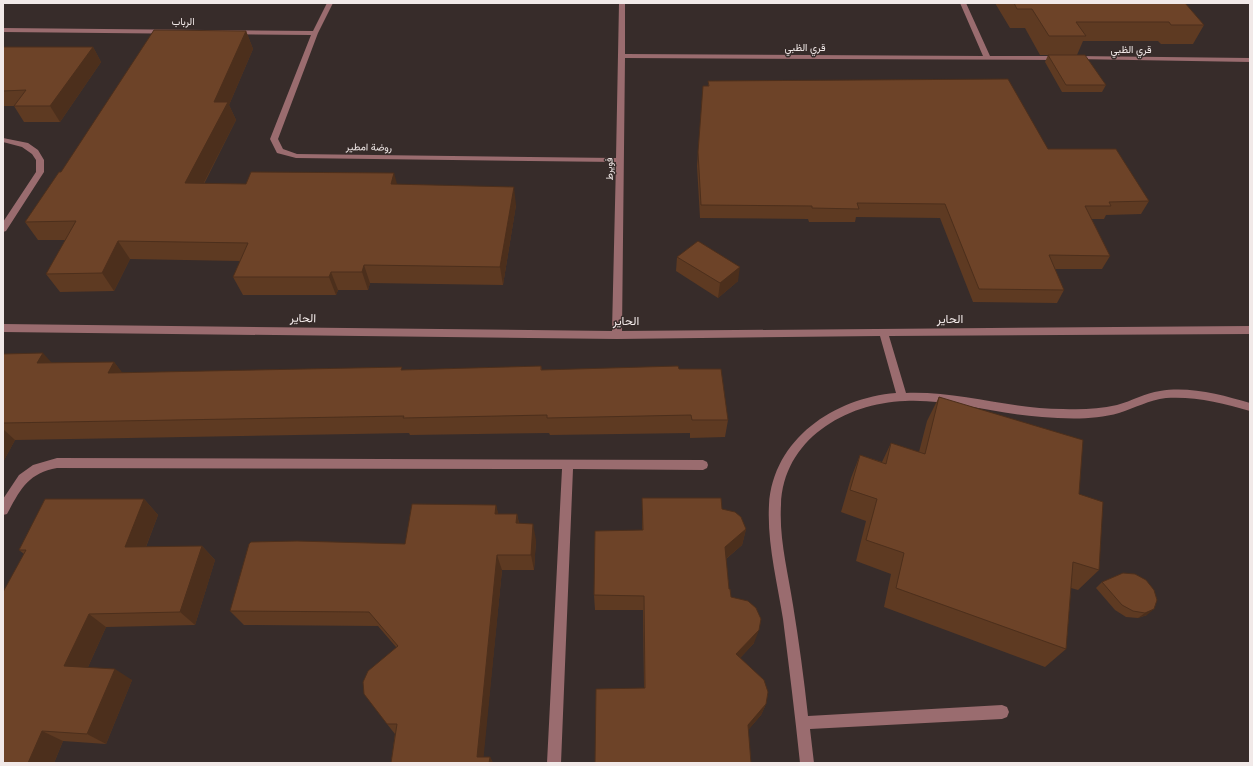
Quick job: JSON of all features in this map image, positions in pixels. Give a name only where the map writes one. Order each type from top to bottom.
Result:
[{"type":"street","name":"روضة امطير","points":[[330,3],[315,32],[274,139],[280,151],[296,156],[619,160]]},
{"type":"street","name":"فويرط","points":[[617,335],[622,3]]},
{"type":"street","points":[[963,3],[988,58]]},
{"type":"street","name":"الرباب","points":[[3,30],[315,32]]},
{"type":"street","name":"قري الظبي","points":[[622,56],[1250,60]]},
{"type":"street","points":[[3,140],[25,145],[35,152],[40,160],[40,172],[3,229]]},
{"type":"street","name":"الحاير","points":[[3,328],[617,335],[1250,330]]},
{"type":"street","points":[[883,332],[902,397]]},
{"type":"street","points":[[807,763],[776,531],[775,503],[778,484],[784,466],[793,450],[804,436],[821,422],[840,411],[862,403],[885,398],[902,397],[950,398],[1012,410],[1043,413],[1090,413],[1121,408],[1148,397],[1183,393],[1216,398],[1250,407]]},
{"type":"street","points":[[3,510],[17,485],[25,476],[46,465],[57,463],[703,465]]},
{"type":"street","points":[[554,763],[568,465]]},
{"type":"street","points":[[802,723],[1002,712]]},
{"type":"building","points":[[1014,3],[1185,3],[1204,25],[1171,25],[1169,22],[1076,22],[1086,36],[1049,36],[1032,9],[1017,9]]},
{"type":"building","points":[[154,30],[246,31],[214,102],[228,102],[185,183],[246,184],[251,172],[394,173],[391,184],[514,187],[500,267],[364,265],[362,272],[331,272],[329,277],[233,277],[248,243],[118,241],[102,273],[46,274],[76,221],[25,222],[59,172],[61,172]]},
{"type":"building","points":[[3,47],[93,47],[50,106],[14,106],[26,90],[3,91]]},
{"type":"building","points":[[1048,55],[1085,55],[1106,85],[1066,85]]},
{"type":"building","points":[[1008,79],[1048,149],[1116,149],[1149,201],[1109,202],[1111,206],[1085,206],[1110,256],[1049,255],[1064,290],[979,289],[945,204],[857,203],[859,209],[812,208],[812,206],[701,205],[698,152],[703,86],[709,86],[708,81]]},
{"type":"building","points":[[698,241],[740,267],[720,283],[677,257]]},
{"type":"building","points":[[43,353],[37,363],[114,362],[108,373],[402,367],[401,370],[541,366],[541,370],[678,366],[679,369],[721,369],[728,420],[692,420],[691,415],[547,418],[547,415],[3,423],[3,354]]},
{"type":"building","points":[[939,397],[1083,440],[1079,494],[1103,502],[1099,570],[1073,562],[1066,649],[896,588],[904,553],[866,540],[877,499],[850,490],[860,455],[886,464],[891,443],[925,454]]},
{"type":"building","points":[[642,498],[721,498],[722,509],[735,512],[741,517],[746,529],[725,547],[731,597],[748,601],[756,608],[761,619],[759,630],[736,654],[764,680],[768,692],[766,704],[748,725],[751,763],[595,763],[596,689],[645,688],[644,596],[594,595],[595,531],[643,530]]},
{"type":"building","points":[[45,499],[144,499],[125,547],[202,546],[180,612],[89,614],[64,666],[115,669],[87,734],[42,731],[28,763],[3,763],[3,592],[26,550],[19,550]]},
{"type":"building","points":[[412,504],[496,505],[495,514],[517,514],[516,523],[533,524],[531,555],[497,555],[477,757],[490,757],[489,763],[391,763],[397,724],[387,724],[364,694],[363,682],[368,671],[398,646],[369,612],[230,611],[249,544],[251,542],[297,541],[405,544]]},
{"type":"building","points":[[1123,573],[1135,574],[1146,580],[1154,590],[1157,600],[1154,609],[1145,613],[1133,611],[1122,605],[1102,582]]}]
